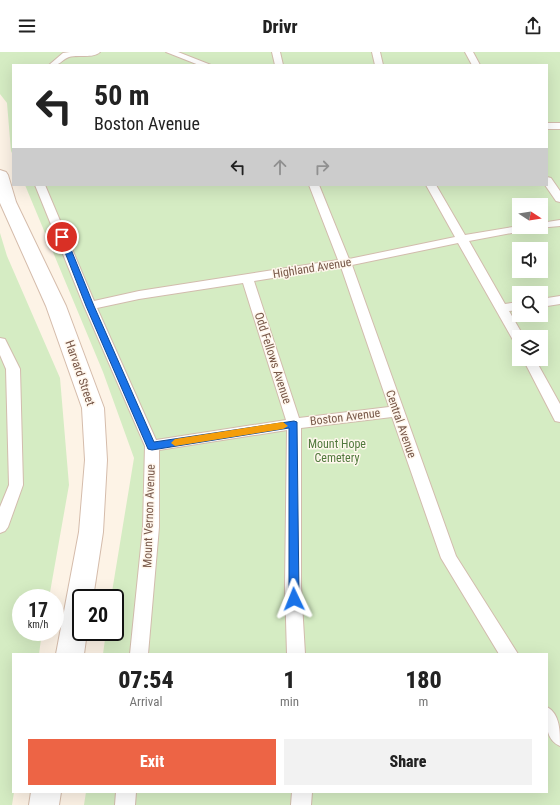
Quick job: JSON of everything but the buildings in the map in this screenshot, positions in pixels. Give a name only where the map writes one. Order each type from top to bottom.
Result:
[{"type":"main road","name":"Harvard Street","points":[[0,175],[8,202],[56,306],[93,408],[96,460],[91,532],[70,653]]},
{"type":"main road","points":[[44,805],[46,793]]},
{"type":"lane","points":[[54,64],[64,53],[96,52]]},
{"type":"lane","points":[[170,52],[204,64]]},
{"type":"lane","points":[[376,52],[379,64]]},
{"type":"lane","points":[[469,52],[475,64]]},
{"type":"lane","points":[[277,53],[279,64]]},
{"type":"lane","points":[[548,126],[560,126]]},
{"type":"lane","points":[[548,181],[560,199]]},
{"type":"lane","name":"Mount Vernon Avenue","points":[[40,186],[90,306],[152,446],[152,527],[139,653]]},
{"type":"lane","name":"Central Avenue","points":[[314,186],[345,264],[448,558],[508,653]]},
{"type":"lane","points":[[432,186],[514,330]]},
{"type":"lane","points":[[548,225],[560,223]]},
{"type":"lane","name":"Highland Avenue","points":[[90,306],[139,295],[345,264],[461,239],[512,230]]},
{"type":"lane","name":"Odd Fellows Avenue","points":[[247,278],[294,424],[293,586],[296,653]]},
{"type":"lane","points":[[548,302],[560,300]]},
{"type":"lane","points":[[502,308],[512,307]]},
{"type":"lane","points":[[0,342],[13,369],[16,485],[0,527]]},
{"type":"lane","points":[[533,366],[560,417]]},
{"type":"lane","name":"Boston Avenue","points":[[152,446],[294,424],[396,411]]},
{"type":"lane","points":[[548,718],[560,737]]},
{"type":"lane","points":[[125,805],[126,793]]},
{"type":"lane","points":[[301,805],[302,793]]},
{"type":"green space","name":"Mount Hope Cemetery","points":[[0,52],[560,52],[560,805],[84,805],[86,793],[548,793],[548,653],[103,653],[105,641],[124,641],[124,589],[112,589],[134,458],[103,372],[25,186],[548,186],[548,64],[12,64],[12,153],[7,103],[0,94]]},
{"type":"green space","points":[[0,233],[7,256],[60,378],[69,485],[51,589],[12,589],[12,641],[41,641],[39,653],[12,653],[12,793],[14,793],[12,805],[0,805]]},
{"type":"slow traffic","points":[[175,443],[283,426]]},
{"type":"route","points":[[62,237],[90,306],[152,446],[294,424],[294,599]]}]
